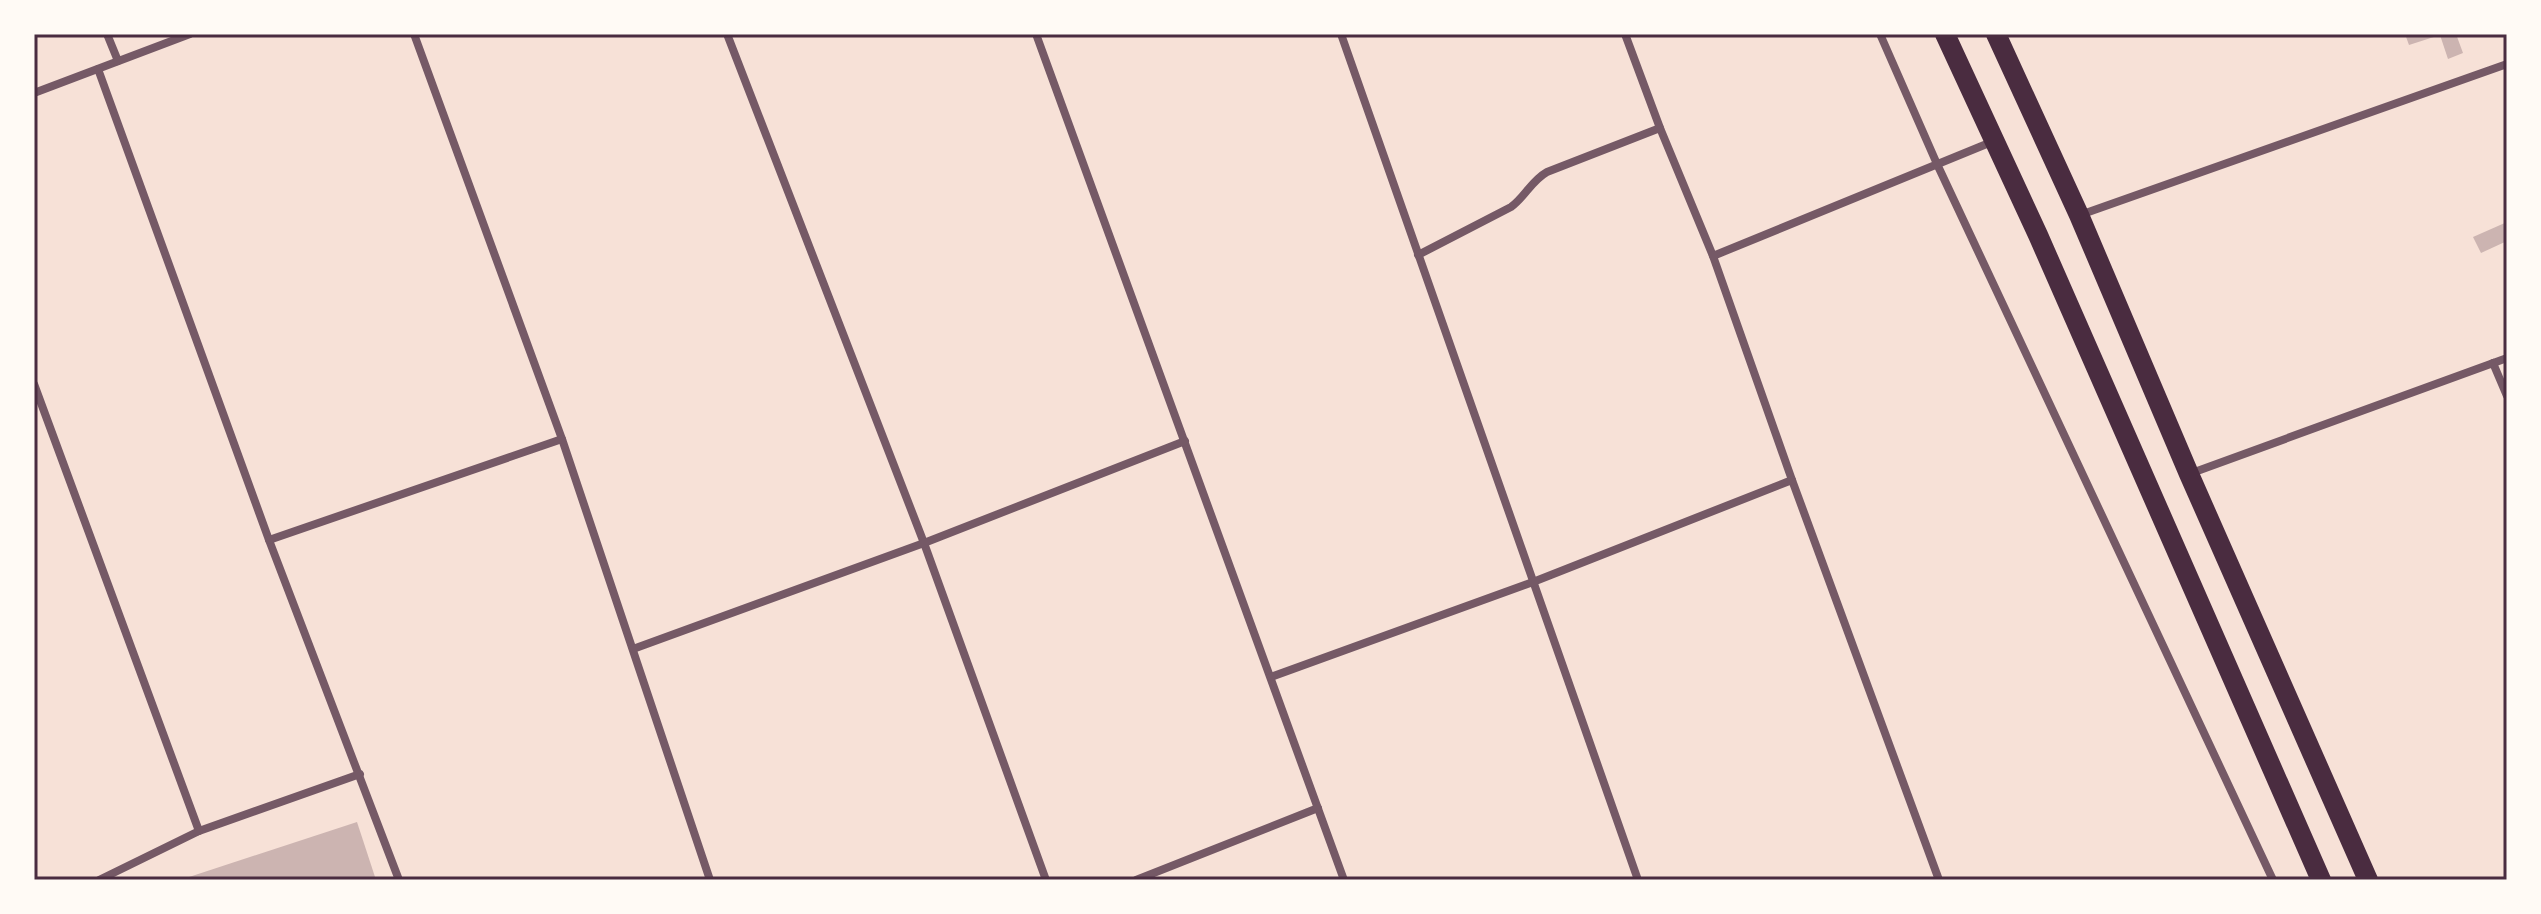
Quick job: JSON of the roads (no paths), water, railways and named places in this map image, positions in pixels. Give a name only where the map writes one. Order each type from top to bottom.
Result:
[{"type":"main road","points":[[1945,34],[1995,140],[2321,880]]},
{"type":"main road","points":[[1996,34],[2079,215],[2368,880]]},
{"type":"street","points":[[107,34],[118,61]]},
{"type":"street","points":[[34,93],[190,34]]},
{"type":"street","points":[[414,34],[562,439],[710,880]]},
{"type":"street","points":[[727,34],[924,543],[1046,880]]},
{"type":"street","points":[[1036,34],[1344,880]]},
{"type":"street","points":[[1341,34],[1638,880]]},
{"type":"street","points":[[1625,34],[1713,256],[1939,880]]},
{"type":"street","points":[[1880,34],[1937,164],[2273,880]]},
{"type":"street","points":[[2079,215],[2507,64]]},
{"type":"street","points":[[98,69],[269,540],[399,880]]},
{"type":"street","points":[[1418,255],[1511,207],[1537,178],[1547,172],[1660,128]]},
{"type":"street","points":[[1713,256],[1995,140]]},
{"type":"street","points":[[2189,474],[2507,358]]},
{"type":"street","points":[[2493,363],[2507,396]]},
{"type":"street","points":[[34,384],[199,831]]},
{"type":"street","points":[[269,540],[562,439]]},
{"type":"street","points":[[633,649],[924,543],[1185,441]]},
{"type":"street","points":[[1271,677],[1533,582],[1792,480]]},
{"type":"street","points":[[99,880],[199,831],[360,774]]},
{"type":"street","points":[[1136,880],[1318,808]]}]
